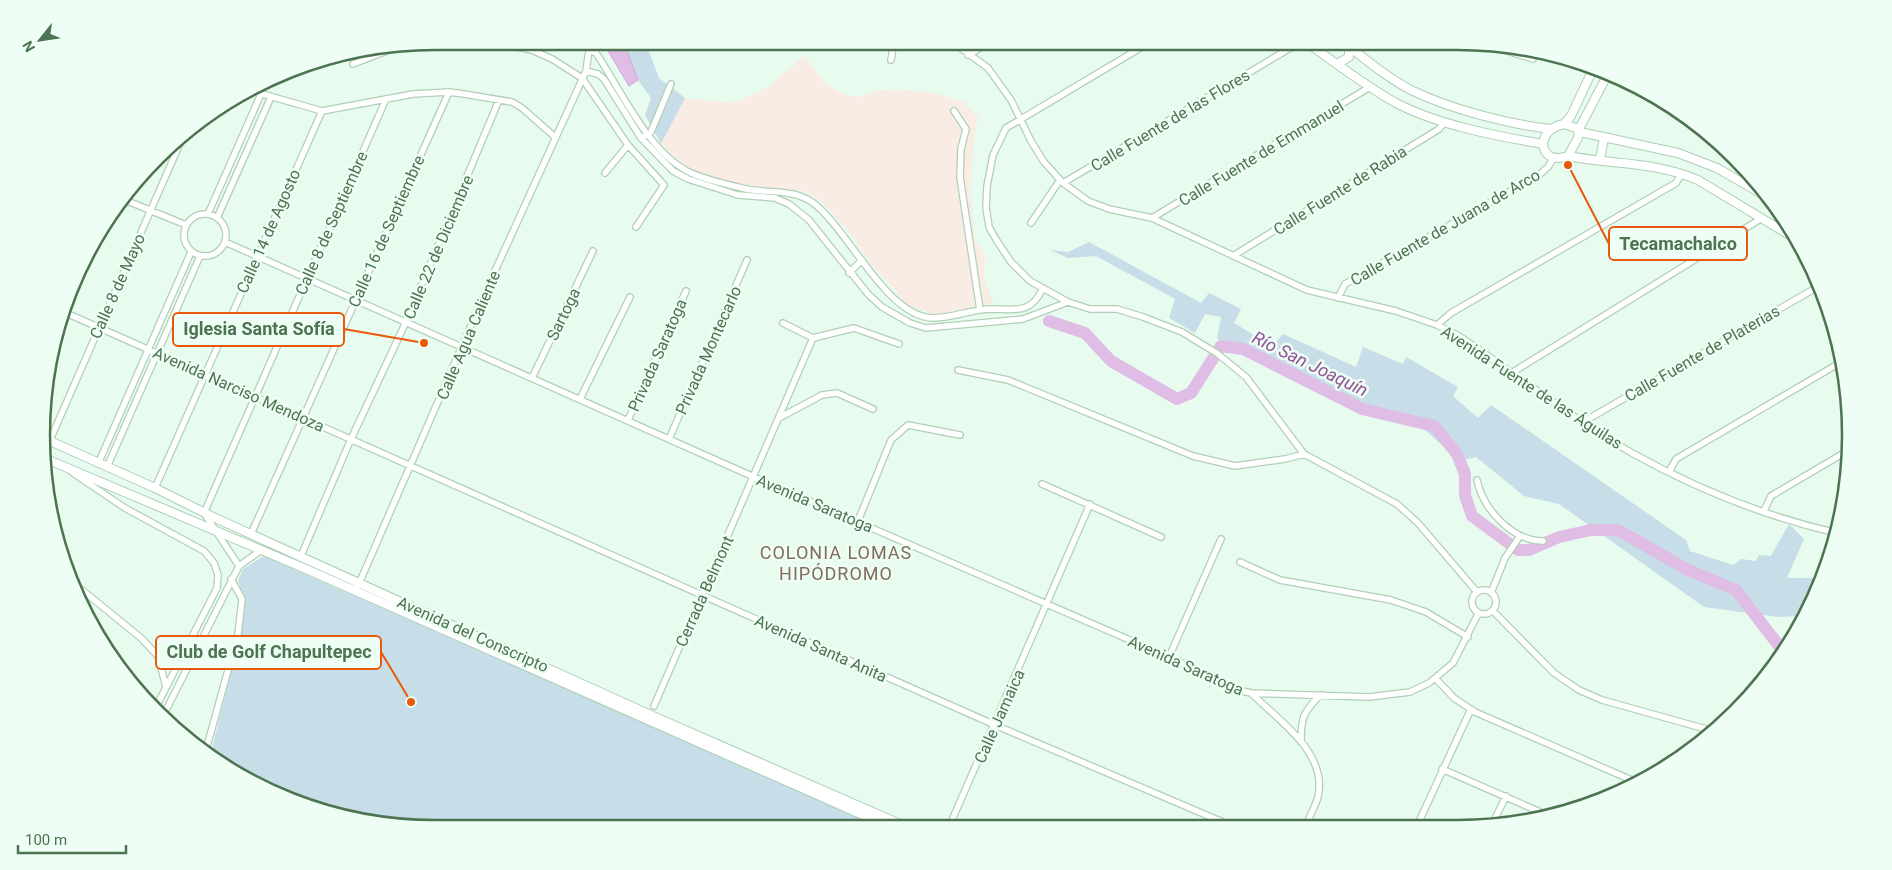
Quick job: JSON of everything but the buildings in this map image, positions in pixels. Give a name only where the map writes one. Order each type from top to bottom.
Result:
[{"type":"main road","points":[[1317,50],[1398,104],[1445,122],[1543,144]]},
{"type":"main road","points":[[1338,64],[1349,57],[1349,50]]},
{"type":"main road","points":[[1353,50],[1397,82],[1426,96],[1474,112],[1551,130]]},
{"type":"main road","points":[[1351,74],[1350,64],[1360,56]]},
{"type":"main road","points":[[1591,74],[1570,116],[1564,124],[1546,134],[1543,144],[1545,152],[1554,157],[1568,156],[1655,165],[1682,173],[1698,180],[1783,231]]},
{"type":"main road","points":[[1568,156],[1605,80]]},
{"type":"main road","points":[[1564,124],[1604,138],[1684,155],[1717,168],[1751,187]]},
{"type":"main road","points":[[1600,160],[1604,138]]},
{"type":"main road","name":"Avenida del Conscripto","points":[[50,440],[98,464],[155,488],[204,513],[653,716],[891,820]]},
{"type":"main road","points":[[67,468],[73,452]]},
{"type":"main road","name":"Avenida del Conscripto","points":[[51,461],[260,550],[874,820]]},
{"type":"street","points":[[532,50],[552,59],[582,78],[628,145],[664,185],[636,227]]},
{"type":"street","name":"Calle Agua Caliente","points":[[355,593],[462,347],[586,71],[588,52],[592,50],[644,136]]},
{"type":"street","points":[[891,60],[893,50]]},
{"type":"street","name":"Avenida Fuente de las Águilas","points":[[962,50],[988,68],[1001,84],[1040,155],[1062,181],[1088,201],[1109,209],[1152,218],[1277,278],[1307,290],[1396,311],[1437,325],[1459,336],[1583,422],[1631,452],[1669,472],[1764,510],[1830,531]]},
{"type":"street","points":[[968,55],[977,50]]},
{"type":"street","points":[[1137,50],[1006,128],[992,155],[986,207],[989,227],[1011,262],[1030,281],[1068,302],[1090,309],[1117,308],[1182,332],[1216,353],[1246,377],[1304,454],[1397,504],[1418,524],[1477,592]]},
{"type":"street","name":"Calle Fuente de las Flores","points":[[1062,181],[1288,50]]},
{"type":"street","points":[[353,64],[382,54]]},
{"type":"street","points":[[1526,56],[1533,58]]},
{"type":"street","points":[[586,71],[598,74],[604,80],[644,136],[673,171],[688,179],[738,195],[775,198],[789,204],[809,220],[849,273],[882,307],[910,323],[926,328],[1024,319],[1068,302]]},
{"type":"street","points":[[644,136],[651,132],[671,84]]},
{"type":"street","name":"Calle Fuente de Emmanuel","points":[[1152,218],[1370,87]]},
{"type":"street","points":[[208,214],[261,94],[322,111],[413,94],[449,92],[512,102],[522,108],[555,137]]},
{"type":"street","name":"Calle 16 de Septiembre","points":[[251,534],[449,92]]},
{"type":"street","points":[[217,218],[270,98]]},
{"type":"street","name":"Calle 8 de Septiembre","points":[[204,513],[386,99]]},
{"type":"street","name":"Calle 22 de Diciembre","points":[[301,556],[406,322],[499,100]]},
{"type":"street","name":"Calle 14 de Agosto","points":[[155,488],[322,111]]},
{"type":"street","points":[[954,112],[966,129],[960,177],[980,310]]},
{"type":"street","name":"Calle Fuente de Rabia","points":[[1234,256],[1440,129],[1445,122]]},
{"type":"street","points":[[644,136],[676,165],[692,174],[745,189],[800,195],[813,203],[828,218],[894,298],[910,311],[932,318],[980,310],[1030,307],[1038,300],[1043,288]]},
{"type":"street","points":[[605,173],[628,145]]},
{"type":"street","name":"Calle 8 de Mayo","points":[[50,440],[177,150]]},
{"type":"street","name":"Calle Fuente de Juana de Arco","points":[[1338,298],[1346,284],[1539,175],[1548,167],[1554,157]]},
{"type":"street","points":[[1437,325],[1451,313],[1676,183],[1682,173]]},
{"type":"street","points":[[1031,224],[1062,181]]},
{"type":"street","points":[[130,202],[186,225]]},
{"type":"street","points":[[208,214],[217,218],[225,228],[225,242],[215,254],[200,256],[191,252],[184,239],[186,225],[195,216],[208,214]]},
{"type":"street","points":[[1513,372],[1762,218]]},
{"type":"street","name":"Avenida Saratoga","points":[[225,242],[754,477],[1169,657],[1238,690],[1251,693]]},
{"type":"street","name":"Sartoga","points":[[532,378],[593,251]]},
{"type":"street","points":[[98,464],[191,252]]},
{"type":"street","points":[[107,468],[200,256]]},
{"type":"street","name":"Privada Montecarlo","points":[[669,439],[748,260]]},
{"type":"street","points":[[849,273],[862,260]]},
{"type":"street","name":"Calle Fuente de Platerias","points":[[1583,422],[1814,289]]},
{"type":"street","name":"Privada Saratoga","points":[[628,420],[686,291]]},
{"type":"street","points":[[580,399],[630,297]]},
{"type":"street","points":[[964,312],[965,325]]},
{"type":"street","name":"Avenida Narciso Mendoza","points":[[69,314],[352,439],[411,467]]},
{"type":"street","points":[[783,323],[813,338],[854,328],[899,344]]},
{"type":"street","name":"Cerrada Belmont","points":[[654,706],[813,338]]},
{"type":"street","points":[[1669,472],[1676,459],[1836,365]]},
{"type":"street","points":[[958,370],[1008,380],[1193,456],[1235,466],[1285,459],[1304,454]]},
{"type":"street","points":[[779,418],[822,395],[837,393],[873,409]]},
{"type":"street","points":[[858,521],[891,440],[896,435],[908,425],[960,435]]},
{"type":"street","points":[[1764,510],[1770,496],[1841,455]]},
{"type":"street","name":"Avenida Santa Anita","points":[[411,467],[995,725],[1218,820]]},
{"type":"street","points":[[67,468],[100,493],[204,551],[214,563],[218,575],[217,588],[158,702]]},
{"type":"street","points":[[1477,480],[1479,490],[1489,508],[1520,536],[1531,541],[1543,541]]},
{"type":"street","points":[[1042,484],[1161,536]]},
{"type":"street","name":"Calle Jamaica","points":[[952,820],[1090,504]]},
{"type":"street","points":[[204,513],[239,566]]},
{"type":"street","points":[[1491,593],[1505,558],[1520,536]]},
{"type":"street","points":[[1169,657],[1221,539]]},
{"type":"street","points":[[166,710],[231,579],[239,566],[260,550]]},
{"type":"street","points":[[1240,562],[1280,580],[1391,600],[1426,612],[1468,637]]},
{"type":"street","points":[[207,745],[238,634],[242,599],[231,579]]},
{"type":"street","points":[[1482,590],[1491,593],[1496,599],[1493,611],[1486,615],[1478,614],[1472,606],[1471,600],[1477,592],[1482,590]]},
{"type":"street","points":[[83,591],[141,638],[158,656],[166,687]]},
{"type":"street","points":[[1493,611],[1554,673],[1579,690],[1602,700],[1705,729]]},
{"type":"street","points":[[1251,693],[1389,696],[1410,692],[1435,678],[1453,663],[1468,637],[1478,614]]},
{"type":"street","points":[[1435,678],[1454,698],[1471,709],[1629,779]]},
{"type":"street","points":[[1251,693],[1301,742],[1317,770],[1318,797],[1308,820]]},
{"type":"street","points":[[1301,742],[1301,720],[1305,712],[1320,695]]},
{"type":"street","points":[[1420,820],[1471,709]]},
{"type":"street","points":[[1442,770],[1539,811]]},
{"type":"street","points":[[1495,818],[1506,796]]},
{"type":"shaded area","points":[[607,50],[626,50],[638,80],[629,86]]},
{"type":"shaded area","points":[[626,50],[648,50],[659,78],[685,98],[661,144],[645,115],[651,98],[638,80]]},
{"type":"shaded area","points":[[805,55],[824,83],[843,94],[858,97],[876,91],[895,89],[936,93],[965,103],[978,117],[973,147],[971,192],[974,237],[985,255],[984,279],[994,304],[976,305],[970,309],[935,315],[908,305],[870,263],[849,232],[821,201],[807,192],[732,183],[708,176],[682,164],[661,144],[685,98],[735,103],[768,87]]},
{"type":"shaded area","points":[[1089,242],[1201,303],[1209,293],[1241,309],[1234,323],[1272,346],[1283,334],[1356,367],[1363,347],[1403,364],[1406,357],[1458,387],[1453,396],[1478,418],[1491,405],[1686,540],[1690,551],[1733,565],[1741,559],[1756,561],[1759,555],[1771,556],[1789,524],[1804,539],[1787,578],[1815,578],[1813,582],[1796,616],[1778,617],[1704,607],[1559,504],[1524,496],[1476,457],[1460,461],[1417,423],[1360,411],[1264,358],[1217,339],[1221,317],[1205,314],[1195,333],[1169,318],[1175,299],[1096,256],[1068,258],[1050,250],[1068,252]]},
{"type":"shaded area","points":[[264,556],[865,820],[410,819],[360,813],[311,800],[288,791],[242,768],[212,748],[230,674],[244,599],[238,581],[243,569]]},
{"type":"waterway","name":"Río San Joaquín","points":[[1049,321],[1085,333],[1111,361],[1177,399],[1191,393],[1221,346],[1243,349],[1362,409],[1434,426],[1457,454],[1465,474],[1465,495],[1472,516],[1518,550],[1529,550],[1559,537],[1591,530],[1618,530],[1688,570],[1736,590],[1779,646]]},
{"type":"place","name":"Tecamachalco","points":[[1568,165]]},
{"type":"place","name":"Iglesia Santa Sofía","points":[[424,343]]},
{"type":"place","name":"Club de Golf Chapultepec","points":[[411,702]]},
{"type":"district","name":"COLONIA LOMAS HIPÓDROMO","points":[[836,563]]}]
